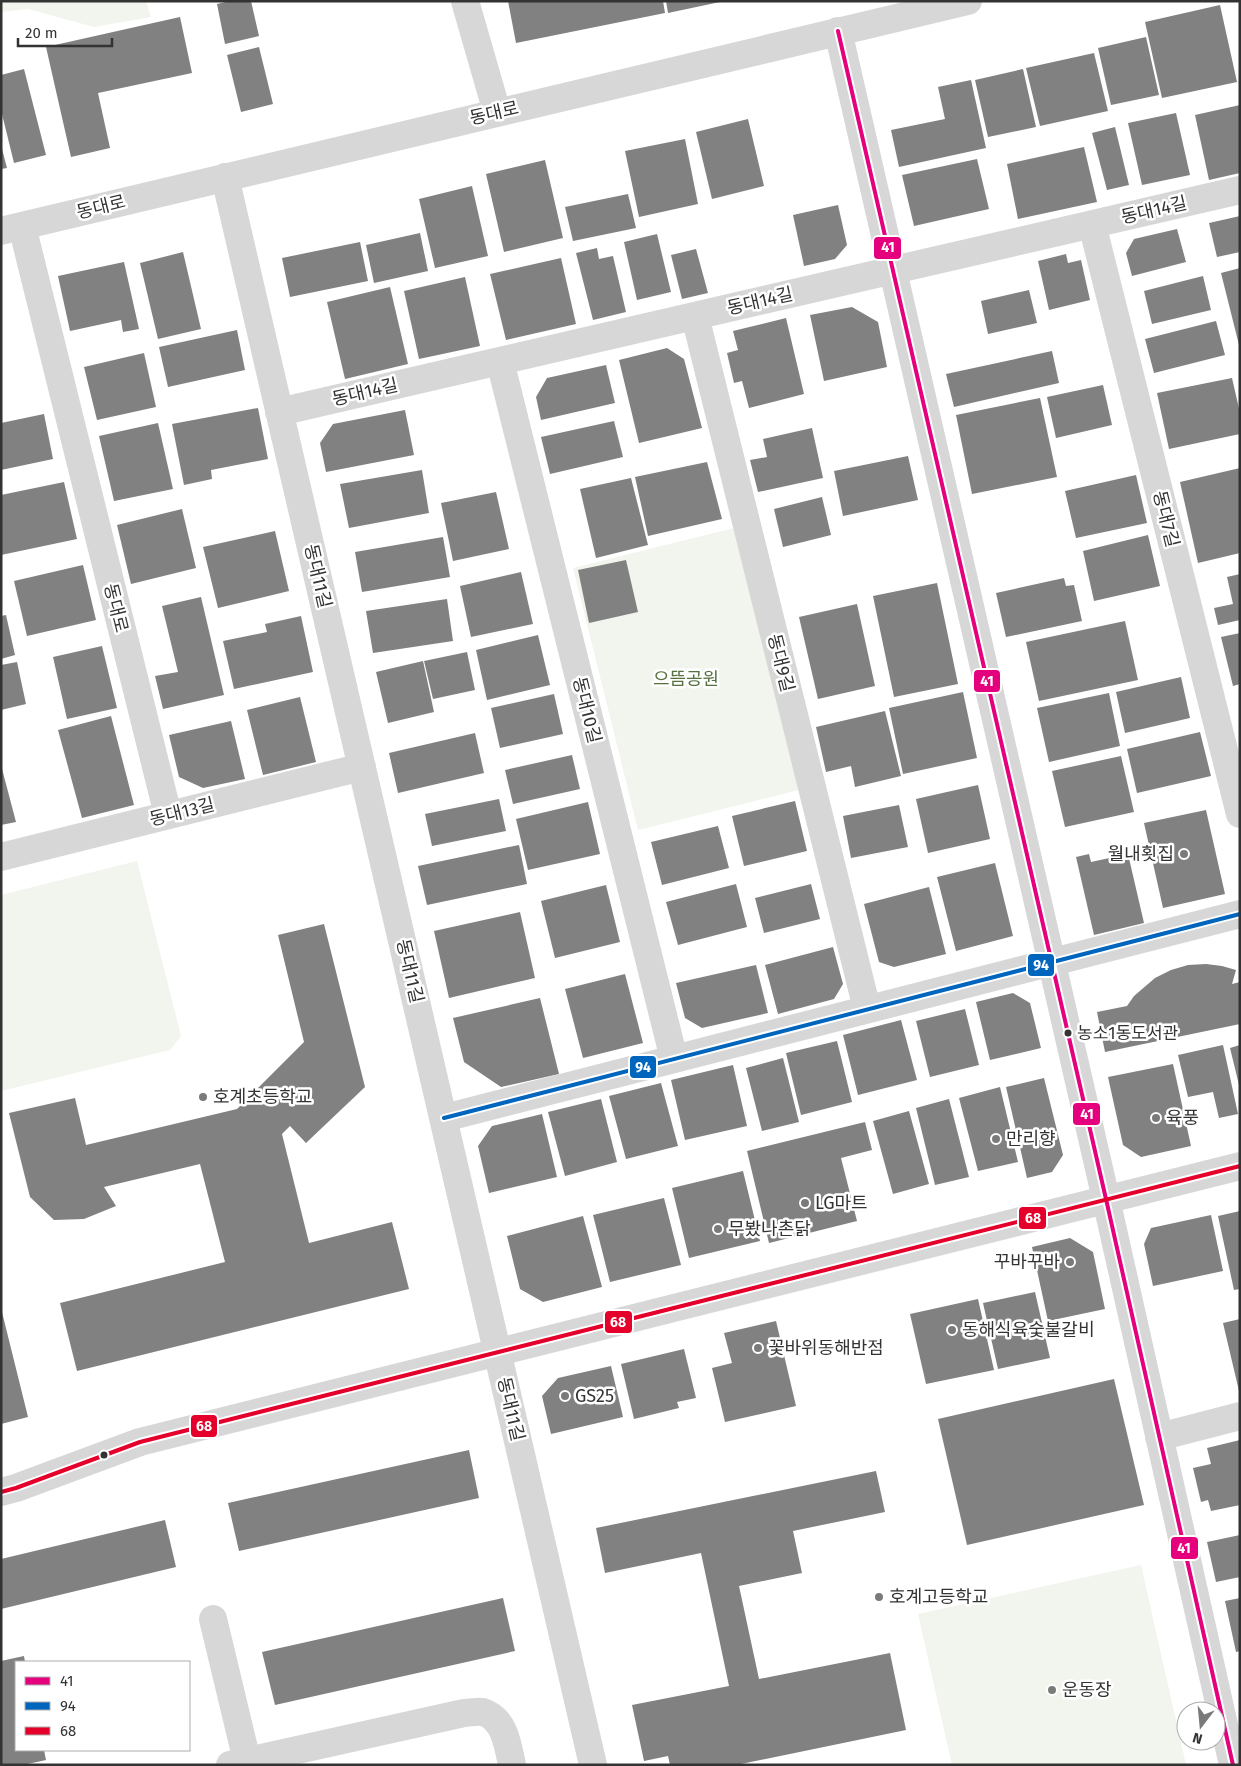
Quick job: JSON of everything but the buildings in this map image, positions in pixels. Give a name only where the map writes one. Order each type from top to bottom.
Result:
[{"type":"street","points":[[465,1],[497,112]]},
{"type":"street","name":"동대로","points":[[168,815],[12,229],[968,1]]},
{"type":"street","points":[[838,31],[1106,1199],[1233,1765]]},
{"type":"street","name":"동대11길","points":[[225,177],[593,1765]]},
{"type":"street","name":"동대14길","points":[[279,412],[1240,190]]},
{"type":"street","name":"동대7길","points":[[1092,224],[1240,814]]},
{"type":"street","name":"동대9길","points":[[695,316],[867,1009]]},
{"type":"street","name":"동대10길","points":[[500,361],[674,1059]]},
{"type":"street","name":"동대13길","points":[[1,857],[362,767]]},
{"type":"street","points":[[444,1118],[1240,914]]},
{"type":"street","points":[[1,1492],[140,1442],[1240,1166]]},
{"type":"street","points":[[1159,1437],[1240,1416]]},
{"type":"street","points":[[214,1619],[242,1763],[464,1713],[483,1712],[498,1722],[506,1738],[512,1765]]},
{"type":"green space","points":[[1,1],[146,1],[151,17],[94,27],[28,9],[1,12]]},
{"type":"green space","name":"으뜸공원","points":[[734,528],[799,790],[638,830],[573,568]]},
{"type":"green space","points":[[137,861],[181,1036],[170,1050],[1,1091],[1,895]]},
{"type":"green space","name":"운동장","points":[[1141,1565],[1176,1721],[1176,1751],[1183,1751],[1186,1765],[952,1765],[918,1614]]},
{"type":"transit line","name":"41","points":[[838,31],[1106,1199],[1233,1765]]},
{"type":"transit line","name":"94","points":[[444,1118],[1240,914]]},
{"type":"transit line","name":"68","points":[[1,1492],[140,1442],[1240,1166]]},
{"type":"place","name":"월내횟집","points":[[1184,854]]},
{"type":"place","name":"농소1동도서관","points":[[1068,1033]]},
{"type":"place","name":"호계초등학교","points":[[203,1097]]},
{"type":"place","name":"육풍","points":[[1156,1118]]},
{"type":"place","name":"만리향","points":[[996,1139]]},
{"type":"place","name":"LG마트","points":[[805,1203]]},
{"type":"place","name":"무봤나촌닭","points":[[718,1229]]},
{"type":"place","name":"꾸바꾸바","points":[[1070,1262]]},
{"type":"place","name":"동해식육숯불갈비","points":[[952,1330]]},
{"type":"place","name":"꽃바위동해반점","points":[[758,1348]]},
{"type":"place","name":"GS25","points":[[565,1396]]},
{"type":"place","name":"호계고등학교","points":[[879,1597]]},
{"type":"place","name":"운동장","points":[[1052,1690]]}]
